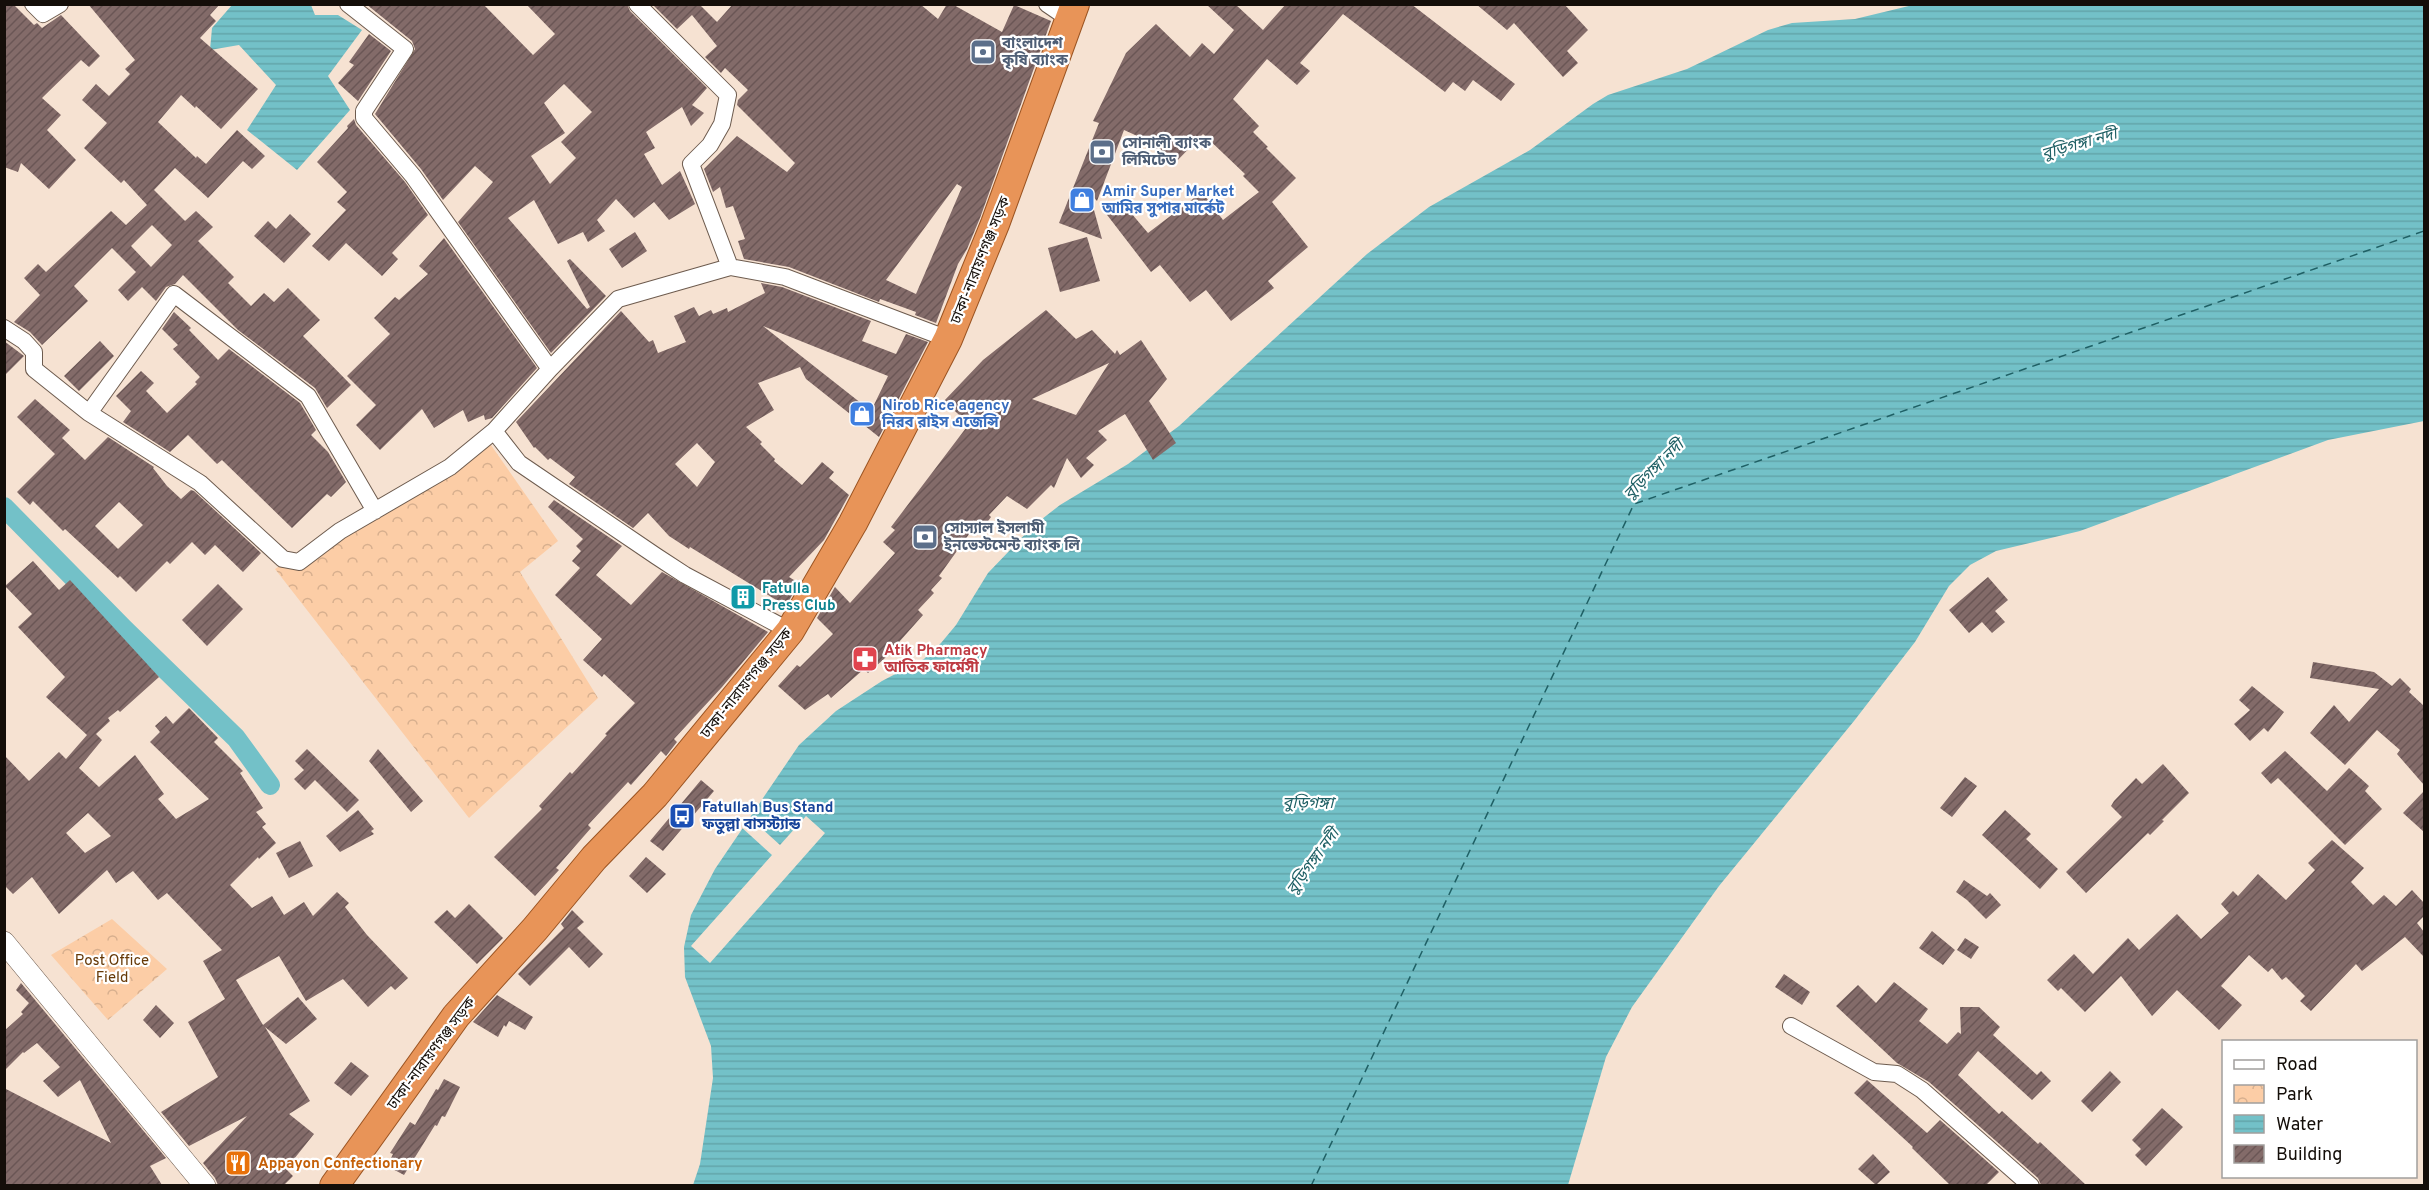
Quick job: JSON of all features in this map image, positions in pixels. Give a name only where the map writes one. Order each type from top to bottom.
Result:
[{"type":"highway","name":"ঢাকা-নারায়ণগঞ্জ সড়ক","points":[[334,1185],[456,1016],[536,929],[594,858],[656,795],[790,631],[853,523],[948,339],[995,224],[1064,9]]},
{"type":"street","points":[[33,4],[43,14],[60,4]]},
{"type":"street","points":[[348,4],[405,49],[364,111],[364,118],[413,176],[550,369]]},
{"type":"street","points":[[637,4],[728,95],[723,124],[710,145],[692,164],[730,267]]},
{"type":"street","points":[[4,328],[24,341],[34,352],[34,369],[89,413],[200,483],[283,559],[299,562],[340,531],[450,467],[494,431],[550,369],[618,300],[730,267],[785,277],[948,339]]},
{"type":"street","points":[[89,413],[174,294],[308,396],[375,511]]},
{"type":"street","points":[[494,431],[519,463],[656,556],[790,631]]},
{"type":"street","points":[[4,942],[205,1185]]},
{"type":"street","points":[[1791,1026],[1874,1072],[1897,1074],[1922,1090],[2031,1185]]},
{"type":"green space","points":[[486,438],[558,541],[520,572],[598,698],[469,818],[275,569]]},
{"type":"green space","name":"Post Office Field","points":[[112,919],[167,969],[108,1020],[51,955]]},
{"type":"water","points":[[232,5],[311,5],[315,15],[338,15],[362,30],[328,76],[350,110],[297,170],[247,130],[276,85],[239,45],[210,50],[212,28]]},
{"type":"water","name":"বুড়িগঙ্গা","points":[[1913,5],[2424,5],[2424,421],[2328,440],[2080,531],[1996,551],[1970,565],[1949,586],[1915,642],[1854,721],[1719,886],[1632,1007],[1606,1057],[1568,1185],[693,1185],[700,1164],[713,1078],[711,1046],[685,977],[684,947],[691,915],[715,869],[799,745],[836,711],[882,681],[924,659],[956,625],[988,573],[1033,526],[1060,505],[1128,464],[1179,426],[1367,254],[1429,207],[1530,150],[1608,95],[1687,69],[1768,30],[1792,23],[1855,19]]},
{"type":"pier","points":[[747,815],[780,845],[806,816],[825,833],[710,963],[691,946],[772,855],[740,826]]},
{"type":"building","points":[[4,4],[13,4],[34,25],[37,23],[42,28],[61,15],[100,56],[89,67],[81,60],[42,98],[61,115],[47,130],[76,160],[49,189],[21,163],[18,172],[4,167]]},
{"type":"building","points":[[88,4],[220,4],[210,15],[216,21],[200,38],[258,89],[221,129],[181,95],[158,122],[196,158],[197,156],[206,164],[237,130],[265,156],[252,169],[243,161],[208,198],[175,168],[154,190],[185,221],[196,211],[213,227],[198,241],[234,277],[228,283],[251,306],[264,293],[274,302],[288,288],[320,320],[303,336],[351,385],[327,408],[315,388],[238,330],[183,275],[175,284],[166,287],[156,301],[142,287],[128,301],[118,290],[136,272],[112,248],[74,286],[88,301],[42,345],[30,332],[14,322],[40,295],[24,278],[38,264],[46,272],[111,211],[126,225],[147,205],[124,180],[121,183],[84,148],[107,123],[82,100],[96,84],[109,96],[130,74],[125,69],[135,60]],"holes":[[[152,225],[172,245],[151,267],[131,246]]]},
{"type":"building","points":[[366,4],[483,4],[533,55],[555,34],[526,4],[627,4],[630,11],[707,88],[692,105],[704,113],[691,126],[682,107],[646,132],[655,148],[644,154],[662,185],[680,171],[695,204],[669,220],[654,202],[634,218],[616,199],[597,220],[605,231],[588,242],[583,232],[558,244],[534,200],[508,218],[587,309],[590,307],[567,261],[570,259],[606,296],[551,353],[458,222],[493,182],[475,166],[443,200],[421,169],[375,114],[415,49],[412,41]],"holes":[[[564,84],[592,112],[561,142],[576,158],[550,184],[531,156],[565,133],[544,103]]]},
{"type":"building","points":[[652,4],[702,4],[701,6],[717,22],[733,4],[920,4],[938,19],[947,4],[952,4],[1002,32],[1014,5],[1051,21],[980,218],[958,264],[936,323],[915,315],[916,312],[880,299],[879,302],[789,267],[744,259],[738,241],[745,239],[733,206],[726,208],[720,187],[713,192],[704,169],[737,136],[787,172],[795,163],[737,105],[738,100],[748,90],[725,68],[721,73],[705,57],[717,46],[692,15],[677,29]],"holes":[[[957,184],[962,187],[916,294],[886,280]]]},
{"type":"building","points":[[1206,4],[1235,4],[1263,30],[1286,4],[1411,4],[1515,84],[1501,101],[1473,80],[1465,91],[1453,82],[1445,92],[1343,14],[1300,63],[1310,71],[1297,85],[1267,59],[1233,99],[1259,126],[1253,132],[1296,178],[1272,202],[1308,247],[1268,281],[1274,288],[1231,321],[1206,290],[1190,302],[1160,265],[1151,272],[1101,207],[1120,200],[1148,233],[1202,192],[1223,220],[1259,192],[1243,176],[1245,174],[1203,134],[1172,166],[1144,139],[1124,130],[1097,201],[1089,192],[1102,239],[1059,223],[1099,123],[1093,121],[1126,53],[1156,24],[1190,57],[1202,43],[1214,54],[1234,30]]},
{"type":"building","points":[[1476,4],[1564,4],[1588,30],[1567,51],[1578,63],[1563,77],[1514,23],[1507,30]]},
{"type":"building","points":[[369,34],[391,51],[358,101],[338,83],[354,65],[349,62]]},
{"type":"building","points":[[354,119],[356,125],[405,182],[428,215],[392,253],[398,259],[382,276],[346,243],[329,261],[312,246],[346,210],[337,202],[347,192],[317,162]]},
{"type":"building","points":[[290,214],[311,234],[284,263],[254,236],[268,221],[276,229]]},
{"type":"building","points":[[635,232],[647,251],[622,268],[609,249]]},
{"type":"building","points":[[1087,237],[1100,281],[1060,292],[1048,248]]},
{"type":"building","points":[[444,238],[537,368],[492,418],[485,420],[484,415],[468,422],[463,410],[434,428],[422,409],[380,450],[356,425],[376,405],[347,376],[390,334],[374,318],[395,297],[399,300],[428,274],[419,266]]},
{"type":"building","points":[[761,283],[782,287],[871,321],[862,341],[896,354],[906,334],[928,342],[879,437],[806,379],[800,367],[758,383],[774,410],[746,427],[762,442],[760,444],[775,459],[774,461],[802,485],[822,462],[834,472],[829,478],[849,495],[824,540],[789,577],[799,583],[786,606],[669,536],[648,513],[633,528],[569,484],[575,477],[534,448],[516,422],[621,311],[649,342],[653,340],[658,353],[686,342],[674,316],[694,307],[699,316],[711,310],[713,314],[727,308],[728,312],[765,293]],"holes":[[[763,326],[888,376],[871,411]],[[697,443],[715,462],[697,487],[675,464]]]},
{"type":"building","points":[[1046,310],[1076,339],[1092,330],[1115,354],[1117,350],[1120,355],[1141,340],[1167,379],[1149,401],[1176,443],[1153,460],[1125,414],[1098,431],[1107,440],[1086,458],[1094,465],[1081,478],[1067,458],[1054,488],[1051,485],[1027,509],[1007,496],[989,515],[991,517],[978,535],[972,530],[939,576],[942,578],[931,590],[934,593],[918,610],[923,615],[884,659],[868,673],[864,669],[831,698],[828,694],[805,710],[778,686],[797,665],[800,667],[833,634],[817,618],[835,587],[850,603],[895,553],[883,542],[895,530],[891,527],[969,424],[944,401],[983,360]],"holes":[[[1109,363],[1076,415],[1032,399]]]},
{"type":"building","points":[[174,312],[218,360],[229,349],[300,403],[316,430],[311,435],[328,452],[346,482],[331,497],[327,494],[292,528],[222,460],[217,464],[188,435],[170,452],[123,422],[131,411],[116,396],[141,371],[154,383],[146,391],[167,413],[197,384],[195,382],[200,377],[173,349],[178,345],[162,329]]},
{"type":"building","points":[[4,341],[24,356],[4,376]]},
{"type":"building","points":[[100,341],[114,356],[79,391],[64,376]]},
{"type":"building","points":[[35,399],[70,430],[62,438],[85,460],[108,437],[154,467],[167,486],[181,499],[191,490],[194,491],[261,553],[243,572],[215,545],[205,555],[192,542],[170,564],[167,561],[136,592],[65,529],[63,531],[33,501],[30,505],[17,492],[55,454],[17,417]],"holes":[[[119,502],[143,525],[118,549],[95,526]]]},
{"type":"building","points":[[554,500],[622,546],[596,575],[631,605],[662,572],[768,632],[674,739],[677,742],[666,756],[661,751],[631,785],[628,782],[588,825],[591,828],[556,868],[559,870],[535,896],[494,857],[542,809],[539,806],[570,772],[572,774],[607,735],[605,734],[635,703],[604,674],[602,677],[583,660],[602,639],[555,595],[580,568],[572,561],[581,551],[576,546],[583,539],[548,507]]},
{"type":"building","points":[[33,561],[59,590],[70,580],[159,677],[120,712],[118,710],[108,718],[110,721],[96,734],[102,740],[79,768],[99,787],[135,755],[164,794],[158,799],[176,819],[209,799],[150,742],[160,732],[155,726],[166,716],[173,724],[189,708],[218,738],[214,742],[243,771],[240,773],[263,808],[256,812],[266,824],[262,827],[276,843],[230,885],[252,908],[272,896],[284,915],[304,902],[313,916],[337,892],[349,903],[345,907],[367,935],[408,978],[395,990],[391,986],[368,1007],[343,979],[306,1001],[279,956],[236,980],[263,1025],[298,997],[317,1019],[286,1044],[265,1027],[310,1101],[289,1114],[314,1134],[286,1169],[293,1176],[284,1185],[218,1185],[203,1163],[247,1116],[189,1146],[161,1112],[218,1077],[188,1022],[225,999],[203,961],[222,950],[167,893],[158,900],[133,871],[116,883],[107,870],[59,914],[32,877],[13,894],[4,885],[4,755],[29,781],[59,752],[66,759],[87,735],[46,697],[65,677],[18,627],[32,614],[5,586]],"holes":[[[88,813],[111,836],[85,853],[66,833]]]},
{"type":"building","points":[[1988,577],[2008,600],[1995,611],[2005,622],[1992,633],[1982,622],[1969,633],[1949,610]]},
{"type":"building","points":[[218,584],[243,609],[207,646],[182,620]]},
{"type":"building","points":[[2313,662],[2374,672],[2392,686],[2400,678],[2411,689],[2409,692],[2424,706],[2424,785],[2397,754],[2400,750],[2377,730],[2345,765],[2310,733],[2334,705],[2349,722],[2379,689],[2310,678]]},
{"type":"building","points":[[2252,686],[2284,712],[2268,732],[2264,728],[2250,741],[2234,724],[2250,710],[2239,700]]},
{"type":"building","points":[[307,749],[359,800],[347,812],[315,780],[305,790],[294,779],[304,770],[295,761]]},
{"type":"building","points":[[378,749],[423,801],[411,812],[369,761]]},
{"type":"building","points":[[2285,751],[2327,791],[2349,768],[2369,786],[2365,791],[2382,809],[2345,845],[2278,778],[2271,784],[2261,773]]},
{"type":"building","points":[[2163,764],[2189,793],[2150,835],[2148,833],[2086,893],[2066,872],[2122,817],[2111,806],[2114,801],[2136,778],[2142,784]]},
{"type":"building","points":[[1965,777],[1977,786],[1952,817],[1940,808]]},
{"type":"building","name":"Fatullah Bus Stand ফতুল্লা বাসস্ট্যান্ড","points":[[701,780],[714,791],[663,851],[650,841]]},
{"type":"building","points":[[2424,791],[2424,832],[2403,813]]},
{"type":"building","points":[[358,810],[374,829],[371,831],[374,834],[340,852],[326,836]]},
{"type":"building","points":[[2005,810],[2031,834],[2026,839],[2058,869],[2040,889],[1982,835]]},
{"type":"building","points":[[2332,840],[2364,868],[2351,882],[2373,905],[2384,895],[2396,906],[2412,890],[2424,903],[2424,916],[2417,923],[2424,932],[2424,957],[2405,937],[2362,971],[2356,964],[2311,1011],[2300,1001],[2305,996],[2286,977],[2282,980],[2272,968],[2268,972],[2249,955],[2221,986],[2242,1005],[2219,1030],[2177,990],[2152,1016],[2121,976],[2085,1012],[2061,988],[2058,991],[2047,980],[2074,954],[2093,974],[2128,938],[2139,950],[2177,914],[2201,939],[2229,913],[2221,904],[2233,891],[2238,896],[2258,874],[2286,900],[2315,870],[2308,863]]},
{"type":"building","points":[[300,841],[313,866],[289,878],[276,853]]},
{"type":"building","points":[[646,857],[666,874],[647,893],[629,876]]},
{"type":"building","points":[[1964,880],[1987,896],[1990,893],[2001,905],[1986,919],[1956,892]]},
{"type":"building","points":[[469,904],[503,938],[477,964],[434,922],[447,910],[455,918]]},
{"type":"building","points":[[572,910],[584,922],[577,928],[603,954],[589,968],[569,947],[530,986],[518,974],[564,928],[561,924]]},
{"type":"building","points":[[1932,931],[1955,950],[1943,965],[1919,948]]},
{"type":"building","points":[[1965,938],[1979,947],[1971,959],[1957,950]]},
{"type":"building","points":[[1784,974],[1810,992],[1802,1005],[1775,987]]},
{"type":"building","points":[[1894,982],[1928,1009],[1919,1021],[1947,1044],[1958,1032],[1961,1034],[1960,1007],[1979,1007],[2000,1027],[1993,1035],[2037,1075],[2041,1071],[2051,1081],[2032,1100],[1978,1051],[1958,1075],[1999,1114],[2002,1111],[2038,1144],[2040,1142],[2086,1185],[2041,1185],[2038,1178],[1929,1082],[1897,1063],[1836,1006],[1858,985],[1876,1003]]},
{"type":"building","points":[[21,983],[166,1158],[150,1166],[162,1185],[4,1185],[4,1088],[111,1143],[80,1080],[58,1097],[43,1081],[60,1067],[37,1043],[23,1052],[4,1071],[4,1031],[23,1014],[21,1012],[29,1003],[16,990]]},
{"type":"building","points":[[497,995],[533,1017],[525,1030],[509,1021],[506,1027],[504,1025],[498,1037],[473,1022]]},
{"type":"building","points":[[156,1005],[174,1023],[160,1038],[143,1020]]},
{"type":"building","points":[[351,1062],[369,1076],[351,1096],[334,1083]]},
{"type":"building","points":[[2110,1071],[2121,1082],[2092,1112],[2081,1101]]},
{"type":"building","points":[[444,1079],[460,1087],[445,1117],[442,1116],[437,1126],[435,1125],[404,1175],[387,1166],[393,1154],[390,1153],[410,1122],[415,1125]]},
{"type":"building","points":[[1867,1080],[1927,1133],[1940,1120],[1999,1172],[1986,1185],[1950,1185],[1913,1147],[1854,1093]]},
{"type":"building","points":[[2162,1108],[2183,1127],[2146,1166],[2135,1155],[2141,1149],[2132,1140]]},
{"type":"building","points":[[1873,1154],[1890,1172],[1876,1185],[1858,1169]]},
{"type":"waterway","points":[[4,507],[236,738],[270,785]]},
{"type":"ferry route","points":[[1311,1186],[1634,504],[2424,231]]},
{"type":"place","name":"বাংলাদেশ কৃষি ব্যাংক","points":[[983,52]]},
{"type":"place","name":"সোনালী ব্যাংক লিমিটেড","points":[[1102,152]]},
{"type":"place","name":"Amir Super Market আমির সুপার মার্কেট","points":[[1082,200]]},
{"type":"place","name":"Nirob Rice agency নিরব রাইস এজেন্সি","points":[[862,414]]},
{"type":"place","name":"সোস্যাল ইসলামী ইনভেস্টমেন্ট ব্যাংক লি","points":[[925,537]]},
{"type":"place","name":"Fatulla Press Club","points":[[743,597]]},
{"type":"place","name":"Atik Pharmacy আতিক ফার্মেসী","points":[[865,659]]},
{"type":"place","name":"Fatullah Bus Stand ফতুল্লা বাসস্ট্যান্ড","points":[[682,816]]},
{"type":"place","name":"Appayon Confectionary","points":[[238,1163]]},
{"type":"water label","name":"বুড়িগঙ্গা নদী","points":[[2079,143]]},
{"type":"water label","name":"বুড়িগঙ্গা নদী","points":[[1653,469]]},
{"type":"water label","name":"বুড়িগঙ্গা নদী","points":[[1312,861]]}]
